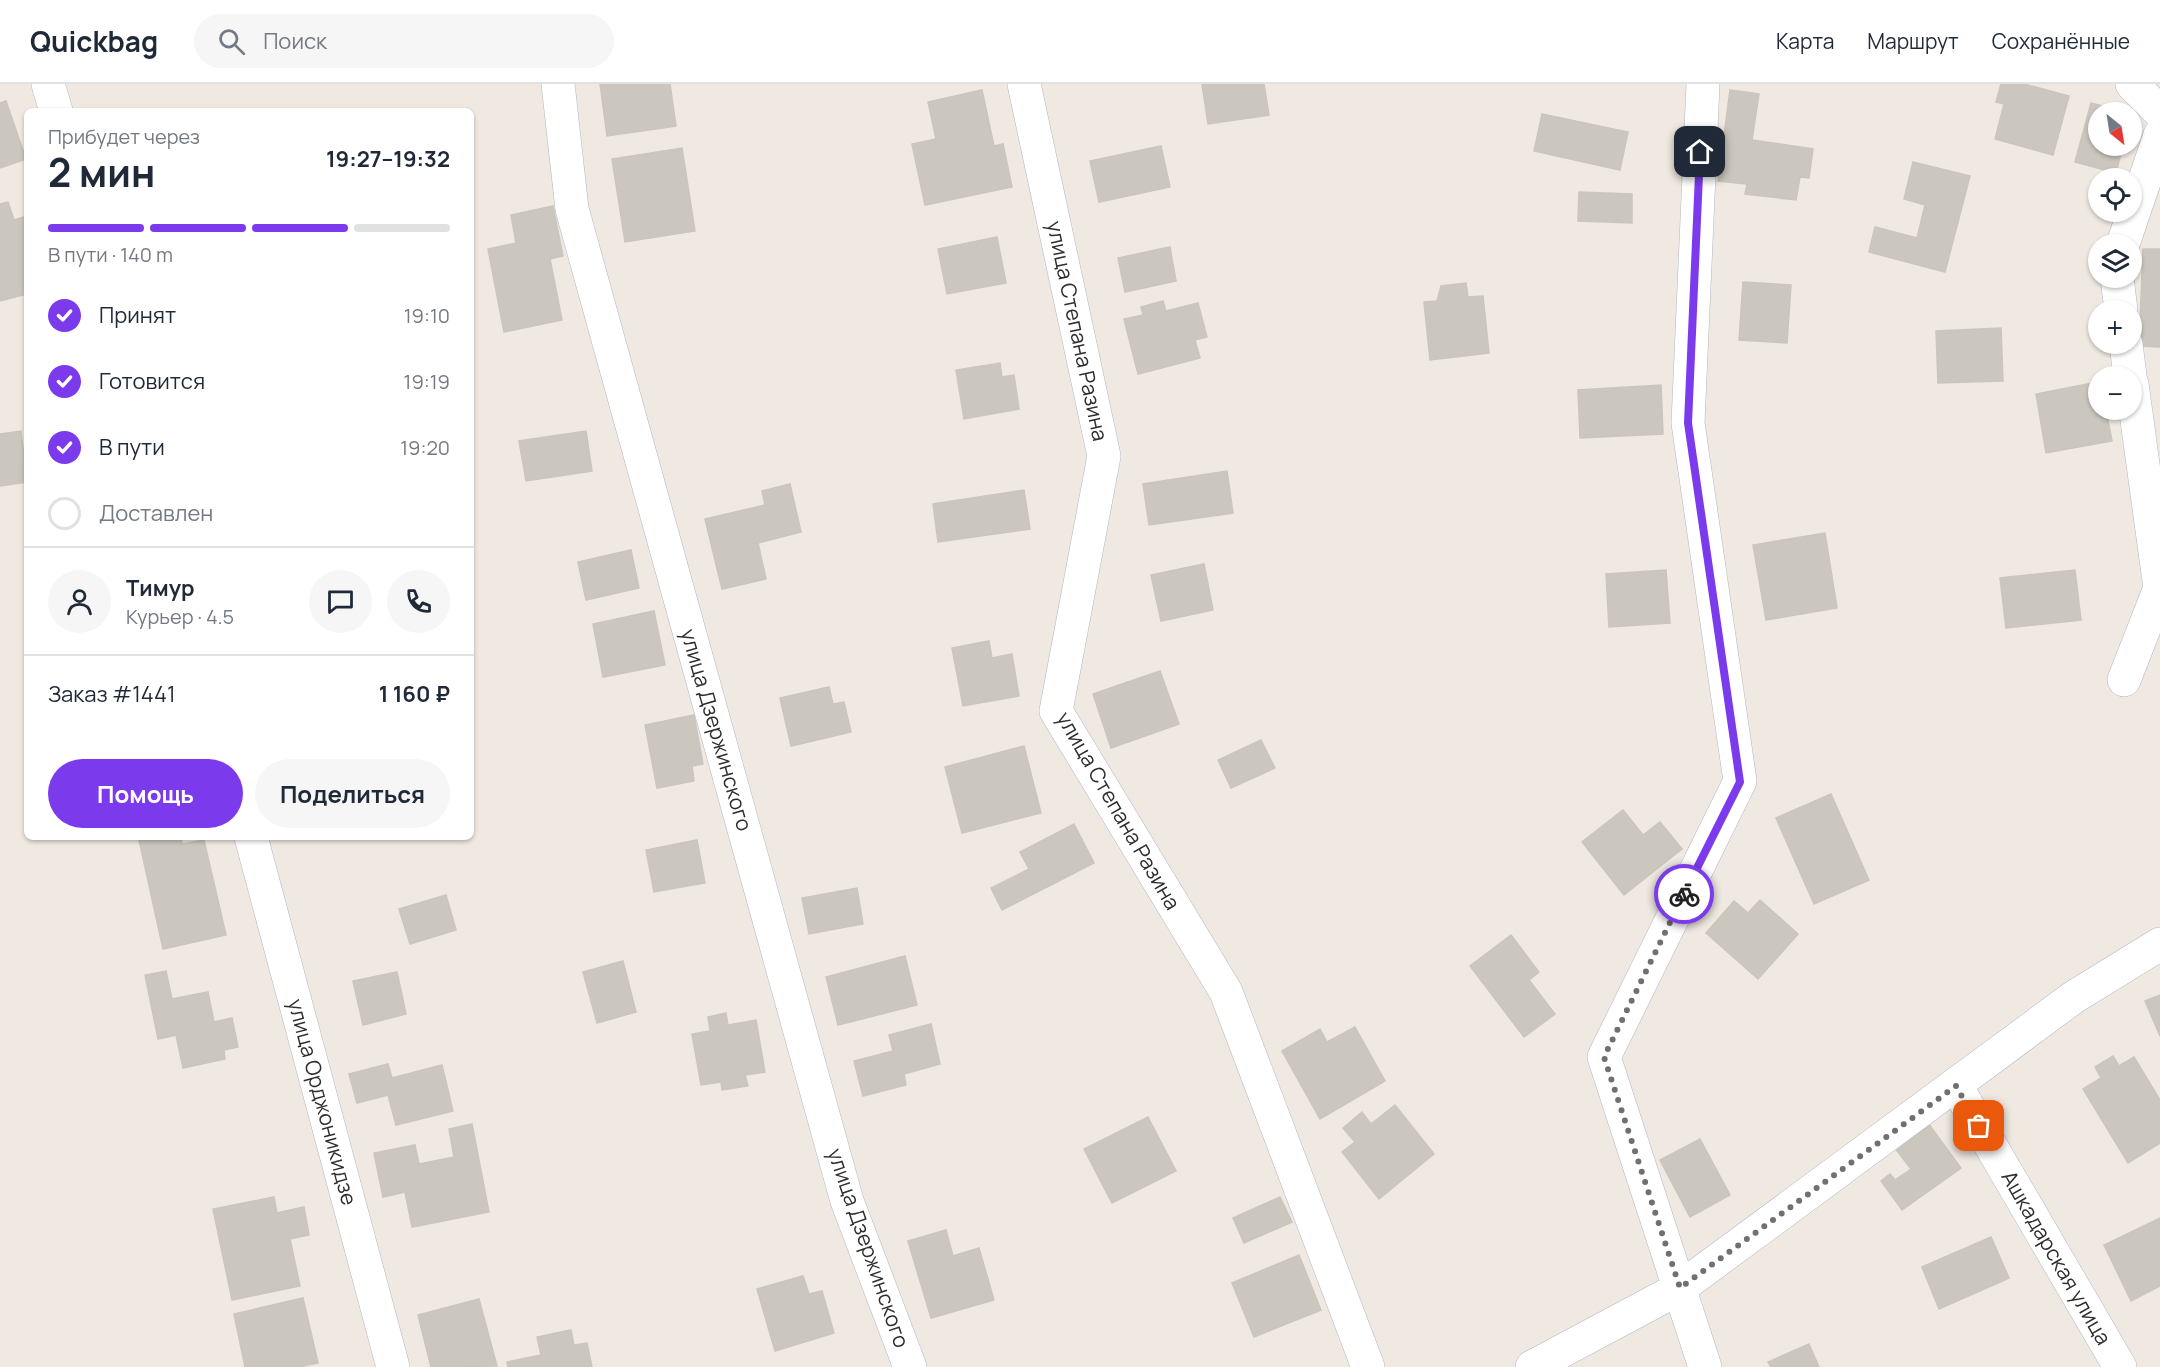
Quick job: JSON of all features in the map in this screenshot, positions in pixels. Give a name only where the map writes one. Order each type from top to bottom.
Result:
[{"type":"street","points":[[48,84],[55,108]]},
{"type":"street","name":"улица Дзержинского","points":[[558,84],[572,209],[847,1201],[910,1367]]},
{"type":"street","name":"улица Степана Разина","points":[[1024,84],[1104,456],[1056,711],[1226,992],[1368,1367]]},
{"type":"street","points":[[1703,84],[1688,423],[1740,782],[1604,1057],[1705,1367]]},
{"type":"street","points":[[2132,84],[2160,112]]},
{"type":"street","points":[[2127,234],[2160,135]]},
{"type":"street","points":[[2124,680],[2160,588],[2137,420]]},
{"type":"street","name":"улица Орджоникидзе","points":[[252,840],[393,1367]]},
{"type":"street","points":[[1532,1367],[1680,1288],[2074,997],[2160,944]]},
{"type":"street","name":"Ашкадарская улица","points":[[1956,1086],[2120,1367]]},
{"type":"building","points":[[600,84],[670,84],[676,126],[607,136]]},
{"type":"building","points":[[1202,84],[1264,84],[1269,115],[1208,124]]},
{"type":"building","points":[[2001,84],[2024,84],[2069,96],[2053,155],[1995,139],[2004,104],[1996,102]]},
{"type":"building","points":[[982,90],[994,146],[1003,144],[1012,187],[925,205],[912,144],[936,139],[928,102]]},
{"type":"building","points":[[1730,90],[1759,94],[1752,140],[1813,149],[1809,178],[1800,177],[1796,200],[1745,194],[1747,184],[1718,181]]},
{"type":"building","points":[[6,101],[24,153],[24,160],[0,168],[0,103]]},
{"type":"building","points":[[1542,114],[1628,132],[1620,170],[1534,151]]},
{"type":"building","points":[[2088,114],[2088,156],[2120,156],[2117,168],[2097,168],[2075,162]]},
{"type":"building","points":[[1161,146],[1170,187],[1099,202],[1090,161]]},
{"type":"building","points":[[682,148],[695,231],[625,242],[612,159]]},
{"type":"building","points":[[1913,162],[1970,176],[1945,272],[1869,252],[1875,227],[1917,238],[1925,205],[1904,199]]},
{"type":"building","points":[[1579,192],[1632,194],[1632,223],[1578,221]]},
{"type":"building","points":[[8,202],[14,220],[24,217],[24,295],[0,301],[0,204]]},
{"type":"building","points":[[553,206],[563,256],[550,259],[562,320],[504,332],[488,249],[516,243],[511,215]]},
{"type":"building","points":[[997,237],[1006,283],[947,294],[938,249]]},
{"type":"building","points":[[1170,247],[1176,281],[1125,292],[1118,258]]},
{"type":"building","points":[[2143,249],[2160,249],[2160,347],[2142,346]]},
{"type":"building","points":[[1743,282],[1791,285],[1787,343],[1739,340]]},
{"type":"building","points":[[1466,283],[1468,297],[1483,296],[1489,353],[1430,360],[1424,302],[1437,301],[1441,286]]},
{"type":"building","points":[[1163,301],[1166,311],[1198,303],[1207,337],[1195,340],[1200,358],[1138,374],[1124,319],[1143,315],[1141,307]]},
{"type":"building","points":[[2001,328],[2003,381],[1938,383],[1936,331]]},
{"type":"building","points":[[1000,363],[1002,377],[1014,375],[1019,409],[964,419],[956,370]]},
{"type":"building","points":[[2088,384],[2088,420],[2108,420],[2112,441],[2046,453],[2036,394]]},
{"type":"building","points":[[1661,385],[1663,434],[1580,438],[1578,390]]},
{"type":"building","points":[[21,431],[24,482],[0,486],[0,434]]},
{"type":"building","points":[[586,431],[592,471],[526,481],[519,441]]},
{"type":"building","points":[[1227,471],[1233,513],[1149,525],[1143,484]]},
{"type":"building","points":[[790,484],[801,532],[758,543],[766,579],[722,589],[705,519],[765,505],[762,491]]},
{"type":"building","points":[[1024,490],[1030,529],[938,542],[933,504]]},
{"type":"building","points":[[1825,533],[1837,608],[1766,620],[1753,545]]},
{"type":"building","points":[[631,550],[639,588],[586,600],[578,562]]},
{"type":"building","points":[[1204,564],[1213,610],[1161,621],[1151,575]]},
{"type":"building","points":[[1666,570],[1670,623],[1609,627],[1606,574]]},
{"type":"building","points":[[2075,570],[2081,620],[2006,628],[2000,578]]},
{"type":"building","points":[[654,611],[665,665],[603,677],[593,624]]},
{"type":"building","points":[[989,641],[992,658],[1012,654],[1019,696],[963,706],[952,648]]},
{"type":"building","points":[[1160,671],[1179,724],[1111,748],[1093,694]]},
{"type":"building","points":[[829,687],[833,704],[844,702],[851,732],[791,746],[780,698]]},
{"type":"building","points":[[694,715],[703,764],[692,766],[694,781],[657,788],[645,725]]},
{"type":"building","points":[[1261,740],[1275,768],[1231,788],[1218,760]]},
{"type":"building","points":[[1024,746],[1041,813],[962,833],[945,767]]},
{"type":"building","points":[[1831,794],[1869,880],[1814,904],[1776,818]]},
{"type":"building","points":[[1623,810],[1643,835],[1660,822],[1682,849],[1624,895],[1582,842]]},
{"type":"building","points":[[1074,824],[1094,863],[1002,910],[991,888],[1029,869],[1020,852]]},
{"type":"building","points":[[139,840],[181,840],[182,844],[204,840],[226,935],[163,949]]},
{"type":"building","points":[[697,840],[705,883],[654,892],[646,850]]},
{"type":"building","points":[[857,888],[863,924],[809,934],[802,898]]},
{"type":"building","points":[[446,895],[456,930],[410,944],[399,909]]},
{"type":"building","points":[[1760,900],[1798,934],[1758,979],[1706,933],[1734,901],[1748,913]]},
{"type":"building","points":[[1511,935],[1539,972],[1529,980],[1555,1014],[1524,1037],[1470,966]]},
{"type":"building","points":[[905,956],[917,1005],[838,1025],[826,977]]},
{"type":"building","points":[[623,961],[636,1012],[597,1023],[583,972]]},
{"type":"building","points":[[166,971],[172,999],[208,992],[214,1022],[232,1018],[238,1047],[224,1050],[225,1059],[183,1068],[176,1035],[158,1039],[145,975]]},
{"type":"building","points":[[397,972],[406,1014],[363,1025],[353,981]]},
{"type":"building","points":[[2160,995],[2160,1036],[2145,1001]]},
{"type":"building","points":[[726,1013],[728,1025],[756,1020],[765,1072],[745,1075],[748,1086],[722,1090],[721,1082],[701,1085],[692,1034],[710,1031],[708,1017]]},
{"type":"building","points":[[931,1024],[940,1064],[904,1074],[906,1085],[863,1096],[854,1061],[893,1051],[889,1035]]},
{"type":"building","points":[[1355,1027],[1385,1081],[1320,1119],[1282,1051],[1320,1029],[1327,1042]]},
{"type":"building","points":[[2113,1056],[2119,1066],[2134,1057],[2160,1100],[2160,1143],[2128,1163],[2083,1089],[2101,1078],[2095,1067]]},
{"type":"building","points":[[388,1064],[392,1078],[442,1065],[453,1111],[396,1125],[388,1095],[357,1103],[349,1074]]},
{"type":"building","points":[[1395,1105],[1434,1154],[1379,1199],[1342,1152],[1355,1142],[1343,1128],[1362,1112],[1371,1124]]},
{"type":"building","points":[[1148,1117],[1176,1171],[1112,1203],[1084,1149]]},
{"type":"building","points":[[1928,1123],[1961,1168],[1902,1210],[1881,1181],[1890,1174],[1895,1180],[1911,1169],[1894,1147]]},
{"type":"building","points":[[472,1124],[489,1212],[412,1227],[405,1192],[383,1197],[374,1153],[415,1145],[419,1164],[454,1157],[449,1129]]},
{"type":"building","points":[[1700,1139],[1730,1195],[1690,1217],[1660,1160]]},
{"type":"building","points":[[274,1197],[277,1213],[304,1207],[309,1235],[290,1239],[300,1286],[232,1300],[213,1209]]},
{"type":"building","points":[[1280,1197],[1292,1222],[1244,1243],[1233,1218]]},
{"type":"building","points":[[2160,1218],[2160,1286],[2131,1301],[2104,1245]]},
{"type":"building","points":[[946,1230],[953,1256],[979,1248],[994,1300],[931,1318],[908,1241]]},
{"type":"building","points":[[1991,1237],[2009,1278],[1939,1309],[1922,1267]]},
{"type":"building","points":[[1299,1255],[1321,1310],[1254,1337],[1232,1283]]},
{"type":"building","points":[[803,1276],[809,1294],[822,1291],[834,1333],[775,1351],[757,1289]]},
{"type":"building","points":[[303,1298],[318,1363],[299,1367],[245,1367],[234,1314]]},
{"type":"building","points":[[479,1299],[497,1366],[431,1367],[418,1315]]},
{"type":"building","points":[[571,1330],[574,1345],[587,1343],[592,1367],[508,1367],[507,1362],[541,1355],[537,1337]]},
{"type":"building","points":[[1809,1344],[1819,1367],[1771,1367],[1768,1362]]},
{"type":"way so far","points":[[1684,894],[1604,1057],[1680,1288],[1956,1086],[1979,1126]]},
{"type":"route","points":[[1684,894],[1740,782],[1688,423],[1700,152]]}]
